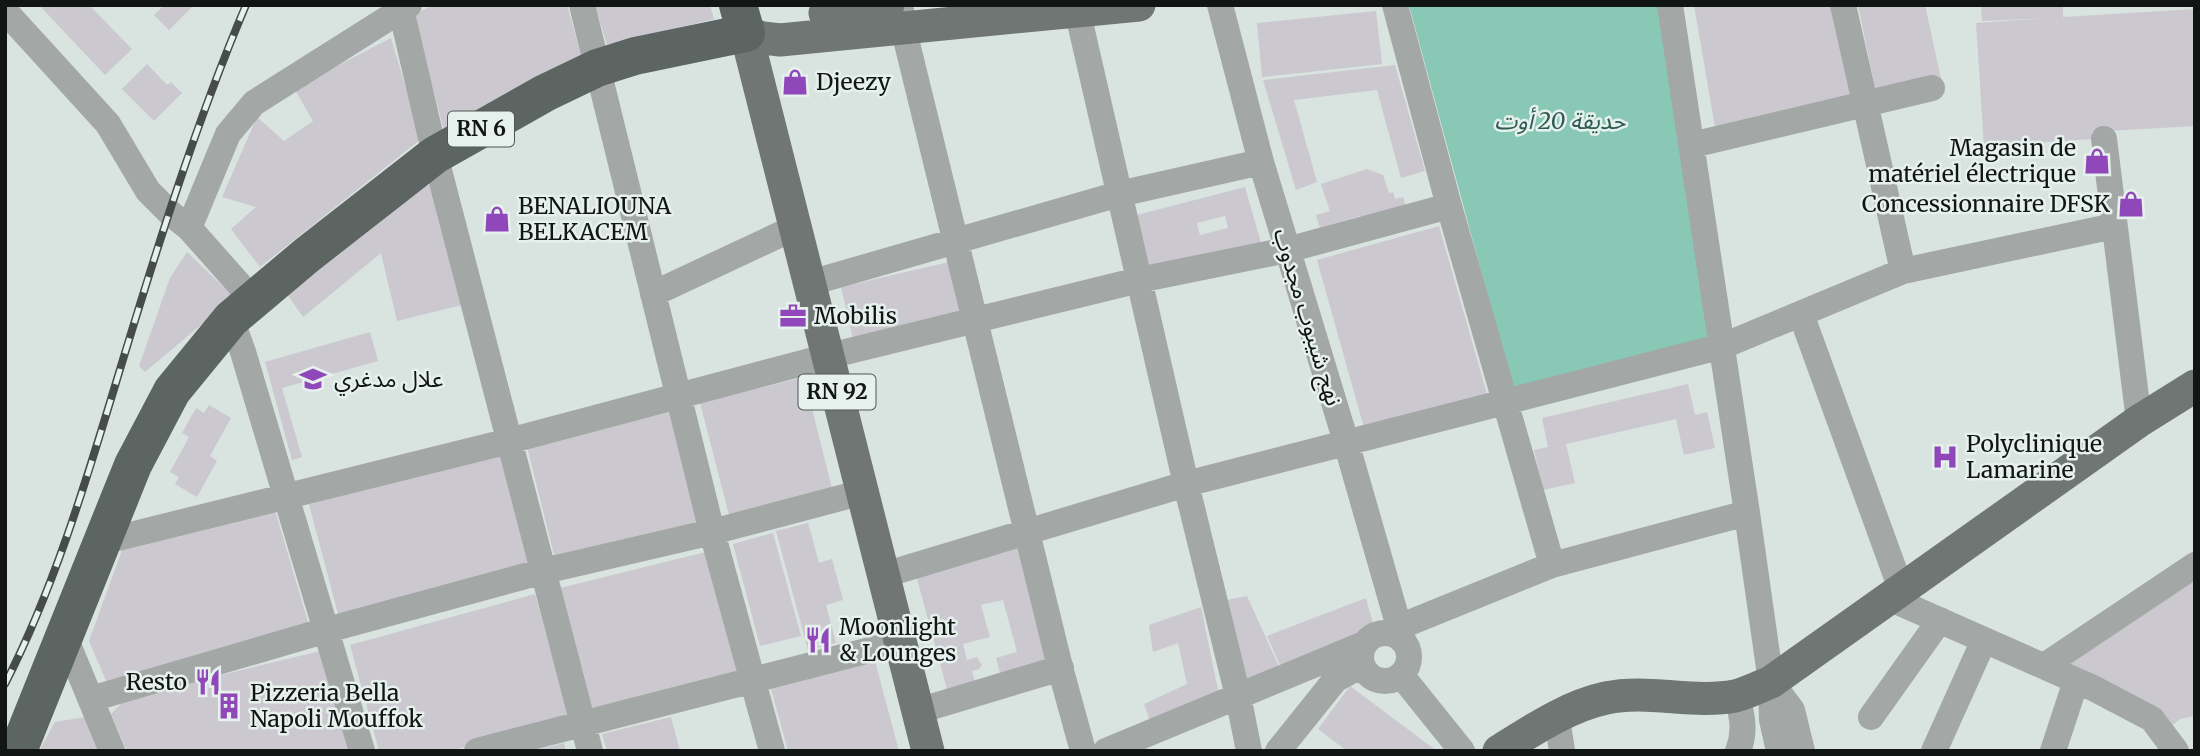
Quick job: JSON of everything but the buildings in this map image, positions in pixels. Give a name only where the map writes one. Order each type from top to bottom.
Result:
[{"type":"highway","name":"RN 6","points":[[18,751],[133,465],[172,391],[242,310],[435,155],[545,93],[597,68],[742,19]]},
{"type":"highway","name":"RN 6","points":[[5,741],[64,635]]},
{"type":"main road","name":"RN 6","points":[[742,19],[763,38],[780,40],[897,13],[1139,5]]},
{"type":"main road","name":"RN 92","points":[[742,19],[928,751]]},
{"type":"main road","points":[[1499,751],[1557,718],[1606,698],[1633,695],[1710,698],[1737,695],[1771,682],[2139,421],[2195,386]]},
{"type":"street","points":[[582,5],[712,532],[772,751]]},
{"type":"street","name":"نهج شيبوب مجدوب","points":[[1220,5],[1261,162],[1346,442],[1383,641]]},
{"type":"street","points":[[1395,5],[1449,206],[1552,565]]},
{"type":"street","points":[[1670,5],[1723,346],[1771,682],[1772,720],[1779,751]]},
{"type":"street","points":[[1843,5],[1903,271]]},
{"type":"street","points":[[189,228],[228,134],[254,103],[403,7],[435,155],[590,751]]},
{"type":"street","points":[[1076,8],[1249,751]]},
{"type":"street","points":[[5,11],[108,124],[148,191],[189,228],[242,310],[243,352],[362,751]]},
{"type":"street","points":[[897,13],[957,240],[1083,751]]},
{"type":"street","points":[[1692,145],[1932,88]]},
{"type":"street","points":[[2104,139],[2139,421]]},
{"type":"street","points":[[810,283],[1119,194],[1261,162]]},
{"type":"street","points":[[102,542],[509,441],[829,356],[1139,280],[1287,250],[1449,206]]},
{"type":"street","points":[[653,294],[796,226]]},
{"type":"street","points":[[884,575],[1186,484],[1723,346],[1903,271],[2114,226]]},
{"type":"street","points":[[1801,314],[1895,593],[1940,620],[2044,666],[2152,719],[2176,751]]},
{"type":"street","points":[[91,699],[327,630],[544,571],[712,532],[863,492]]},
{"type":"street","points":[[1106,751],[1238,696],[1328,670],[1383,641],[1552,565],[1747,513]]},
{"type":"street","points":[[2044,666],[2195,565]]},
{"type":"street","points":[[1871,717],[1940,620]]},
{"type":"street","points":[[64,635],[112,751]]},
{"type":"street","points":[[1934,751],[1984,640]]},
{"type":"street","points":[[1383,641],[1408,649],[1408,665],[1401,675],[1392,681],[1375,680],[1365,671],[1383,641]]},
{"type":"street","points":[[477,751],[901,642]]},
{"type":"street","points":[[918,711],[1061,668]]},
{"type":"street","points":[[1278,751],[1328,670]]},
{"type":"street","points":[[1401,675],[1462,751]]},
{"type":"street","points":[[2053,751],[2076,681]]},
{"type":"street","points":[[1771,682],[1792,710],[1802,751]]},
{"type":"street","points":[[1737,695],[1743,726],[1738,751]]},
{"type":"street","points":[[1557,718],[1562,751]]},
{"type":"green space","name":"حديقة 20 أوت","points":[[1409,5],[1659,5],[1713,337],[1513,389]]},
{"type":"railway","points":[[5,684],[39,609],[68,533],[177,189],[246,5]]},
{"type":"place","name":"Djeezy","points":[[795,82]]},
{"type":"place","name":"Magasin de matériel électrique","points":[[2097,161]]},
{"type":"place","name":"Concessionnaire DFSK","points":[[2131,204]]},
{"type":"place","name":"BENALIOUNA BELKACEM","points":[[497,219]]},
{"type":"place","name":"Mobilis","points":[[793,316]]},
{"type":"place","name":"علال مدغري","points":[[313,379]]},
{"type":"place","name":"Polyclinique Lamarine","points":[[1945,457]]},
{"type":"place","name":"Moonlight & Lounges","points":[[818,640]]},
{"type":"place","name":"Resto","points":[[208,682]]},
{"type":"place","name":"Pizzeria Bella Napoli Mouffok","points":[[229,706]]}]
